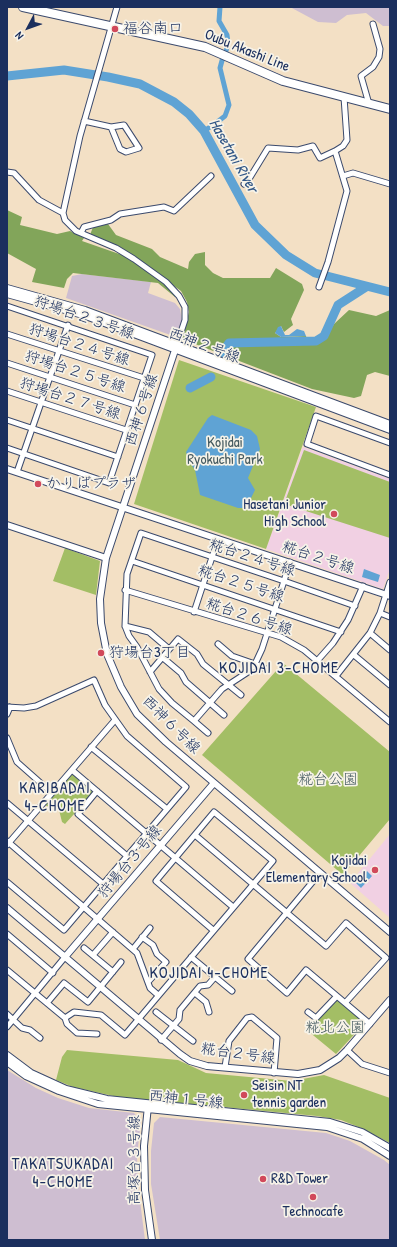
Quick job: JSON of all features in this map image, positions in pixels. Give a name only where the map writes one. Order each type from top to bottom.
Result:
[{"type":"main road","name":"Oubu Akashi Line","points":[[23,7],[205,47],[283,82],[390,109]]},
{"type":"street","points":[[118,7],[84,121],[63,213],[65,220],[70,226],[134,259],[166,282],[180,296],[185,307],[185,320],[176,346]]},
{"type":"street","points":[[370,104],[361,76],[373,67],[379,57],[380,49],[373,24]]},
{"type":"street","points":[[244,184],[249,179],[268,148],[298,150],[314,146],[320,158],[343,146],[347,140],[344,97]]},
{"type":"street","points":[[84,121],[110,127],[124,125],[139,148],[126,152],[120,149],[110,127]]},
{"type":"street","points":[[319,287],[328,262],[347,192],[335,151]]},
{"type":"street","points":[[7,172],[14,173],[39,200],[63,213]]},
{"type":"street","points":[[343,176],[353,173],[390,184]]},
{"type":"street","points":[[81,233],[84,227],[111,220],[120,214],[164,207],[174,211],[212,176]]},
{"type":"street","name":"西神２号線","points":[[7,288],[85,310],[390,430]]},
{"type":"street","name":"西神２号線","points":[[7,294],[84,315],[176,346],[390,424]]},
{"type":"street","name":"狩場台２３号線","points":[[7,306],[152,354],[144,378]]},
{"type":"street","points":[[17,472],[68,325]]},
{"type":"street","name":"狩場台２４号線","points":[[7,334],[144,378]]},
{"type":"street","name":"西神６号線","points":[[176,346],[106,558],[100,599],[101,623],[107,654],[120,687],[137,714],[166,742],[390,932]]},
{"type":"street","name":"狩場台２５号線","points":[[7,363],[135,405]]},
{"type":"street","points":[[7,448],[109,483],[144,378]]},
{"type":"street","name":"狩場台２７号線","points":[[7,391],[126,430]]},
{"type":"street","points":[[390,443],[316,416],[307,444],[390,475]]},
{"type":"street","points":[[7,420],[118,457]]},
{"type":"street","name":"糀台２号線","points":[[7,469],[388,595]]},
{"type":"street","points":[[7,525],[106,558]]},
{"type":"street","name":"糀台２４号線","points":[[132,561],[141,533],[355,606]]},
{"type":"street","points":[[194,612],[218,538]]},
{"type":"street","points":[[132,561],[127,574],[125,590],[125,626],[129,636],[137,647],[160,689],[172,703],[208,733]]},
{"type":"street","name":"糀台２５号線","points":[[132,561],[275,608],[341,632]]},
{"type":"street","points":[[194,721],[222,689],[248,672],[255,664],[262,649],[290,562]]},
{"type":"street","points":[[336,676],[370,634],[388,595],[390,582]]},
{"type":"street","points":[[317,661],[341,632],[355,606],[363,586]]},
{"type":"street","name":"糀台２６号線","points":[[125,590],[281,637],[295,644],[317,661],[390,722]]},
{"type":"street","points":[[380,613],[390,617]]},
{"type":"street","points":[[125,626],[149,632],[169,649]]},
{"type":"street","points":[[370,634],[390,650]]},
{"type":"street","points":[[150,672],[178,639],[197,654],[203,664],[241,695]]},
{"type":"street","points":[[218,644],[232,656],[266,669]]},
{"type":"street","points":[[354,655],[390,685]]},
{"type":"street","points":[[162,657],[181,673],[186,682],[224,715]]},
{"type":"street","points":[[7,714],[8,707],[24,708],[36,706],[94,680],[105,705],[114,720],[127,736],[186,787],[64,930],[7,882]]},
{"type":"street","points":[[114,720],[8,843],[138,953],[150,988],[158,995]]},
{"type":"street","points":[[7,738],[9,750],[17,762],[52,793]]},
{"type":"street","points":[[91,747],[167,809]]},
{"type":"street","points":[[72,770],[233,907]]},
{"type":"street","name":"狩場台３号線","points":[[65,957],[214,783]]},
{"type":"street","points":[[97,791],[78,814],[127,856]]},
{"type":"street","points":[[7,802],[103,884]]},
{"type":"street","points":[[65,1018],[74,1012],[101,1015],[124,1035],[273,861],[214,812],[156,881],[213,930]]},
{"type":"street","points":[[195,835],[326,946],[346,923],[386,958],[345,1003]]},
{"type":"street","points":[[320,873],[248,959],[286,993],[306,970],[370,1024]]},
{"type":"street","name":"糀台２号線","points":[[7,908],[161,1040],[190,1061],[207,1066],[298,1074],[320,1070],[339,1058],[390,1000]]},
{"type":"street","points":[[133,949],[150,928]]},
{"type":"street","points":[[93,955],[113,932]]},
{"type":"street","points":[[7,934],[52,973]]},
{"type":"street","points":[[142,937],[153,945],[157,954],[166,962],[148,982]]},
{"type":"street","points":[[84,948],[112,972]]},
{"type":"street","points":[[191,956],[232,991]]},
{"type":"street","points":[[7,1027],[65,957]]},
{"type":"street","points":[[47,1003],[64,983],[88,1002],[121,962]]},
{"type":"street","points":[[7,970],[65,1018],[67,1024],[77,1033],[97,1034]]},
{"type":"street","points":[[161,1040],[179,1019],[180,1010],[200,986],[208,985],[215,977]]},
{"type":"street","points":[[195,993],[206,1002],[209,1012]]},
{"type":"street","points":[[308,1012],[316,1018],[337,996]]},
{"type":"street","points":[[156,1012],[193,1041]]},
{"type":"street","points":[[7,1014],[22,1028],[30,1030],[40,1038]]},
{"type":"street","points":[[225,1067],[229,1041],[248,1018],[252,1017],[277,1038],[274,1073]]},
{"type":"street","points":[[347,1050],[362,1064],[390,1073]]},
{"type":"street","name":"西神１号線","points":[[7,1055],[31,1073],[66,1089],[148,1107],[327,1127],[363,1139],[390,1156]]},
{"type":"street","name":"西神１号線","points":[[7,1062],[26,1076],[59,1092],[98,1104],[330,1122],[355,1130],[390,1148]]},
{"type":"street","name":"高塚台３号線","points":[[148,1107],[144,1146],[145,1190],[152,1240]]},
{"type":"shaded area","points":[[290,7],[390,7],[390,26],[383,26],[366,13],[347,15],[336,23],[318,22]]},
{"type":"shaded area","points":[[82,274],[151,282],[148,293],[175,303],[180,309],[182,320],[176,337],[66,298],[72,276]]},
{"type":"shaded area","name":"Hasetani Junior High School","points":[[303,447],[390,479],[390,569],[383,589],[266,549]]},
{"type":"shaded area","name":"Kojidai Elementary School","points":[[390,834],[390,918],[350,883]]},
{"type":"shaded area","points":[[7,1070],[36,1088],[58,1098],[89,1108],[134,1113],[141,1121],[137,1156],[138,1185],[145,1240],[7,1240]]},
{"type":"shaded area","points":[[160,1117],[326,1133],[350,1141],[384,1160],[390,1165],[390,1240],[160,1240],[151,1184],[151,1151],[154,1123]]},
{"type":"green space","points":[[7,210],[22,217],[20,225],[57,234],[70,231],[84,238],[82,241],[125,256],[155,276],[176,295],[175,297],[158,283],[73,273],[67,279],[64,288],[32,282],[36,269],[7,253]]},
{"type":"green space","points":[[108,224],[116,235],[152,249],[160,257],[188,269],[189,262],[195,254],[205,252],[205,265],[213,273],[223,278],[270,278],[276,268],[302,284],[304,290],[291,319],[293,325],[284,332],[281,326],[275,333],[281,337],[306,336],[308,343],[315,344],[325,339],[334,324],[349,310],[376,316],[390,310],[390,376],[375,372],[367,375],[361,396],[354,398],[312,389],[182,339],[189,312],[187,302],[181,291],[122,248],[90,235],[93,227]]},
{"type":"green space","name":"Kojidai Ryokuchi Park","points":[[179,360],[316,407],[266,549],[134,504]]},
{"type":"green space","points":[[304,450],[390,482],[390,538],[284,504]]},
{"type":"green space","points":[[65,548],[100,561],[96,595],[53,581]]},
{"type":"green space","name":"糀台公園","points":[[283,663],[390,752],[390,819],[343,875],[202,755]]},
{"type":"green space","points":[[69,775],[74,775],[92,790],[93,793],[65,824],[62,822],[59,810],[44,805]]},
{"type":"green space","name":"糀北公園","points":[[336,998],[365,1023],[336,1054],[308,1031]]},
{"type":"green space","name":"Seisin NT tennis garden","points":[[67,1050],[178,1060],[206,1073],[292,1081],[324,1075],[390,1098],[390,1143],[361,1128],[341,1120],[317,1116],[118,1097],[73,1087],[56,1080],[62,1057]]},
{"type":"water","points":[[281,326],[285,335],[289,335],[297,329],[304,331],[306,336],[281,337],[275,333],[278,327]]},
{"type":"water","points":[[212,415],[251,430],[257,436],[260,449],[248,478],[255,490],[248,504],[244,508],[238,508],[200,495],[195,470],[190,463],[186,452],[208,418]]},
{"type":"water","points":[[364,569],[380,575],[378,582],[362,577]]},
{"type":"water","points":[[367,871],[372,876],[361,888],[356,883]]},
{"type":"waterway","points":[[220,7],[219,21],[227,35],[228,43],[226,51]]},
{"type":"waterway","points":[[216,123],[225,116],[229,105],[220,68],[223,57]]},
{"type":"waterway","name":"Hasetani River","points":[[7,76],[64,70],[140,84],[174,102],[189,114],[204,131],[255,225],[286,255],[315,273],[390,292]]},
{"type":"waterway","points":[[204,131],[213,125]]},
{"type":"waterway","points":[[221,355],[229,343],[316,341],[324,336],[338,305],[366,287]]},
{"type":"waterway","points":[[190,388],[211,377]]},
{"type":"place","name":"福谷南口","points":[[115,29]]},
{"type":"place","name":"かりばプラザ","points":[[38,484]]},
{"type":"place","name":"Hasetani Junior High School","points":[[334,514]]},
{"type":"place","name":"狩場台3丁目","points":[[101,653]]},
{"type":"place","name":"Kojidai Elementary School","points":[[375,870]]},
{"type":"place","name":"Seisin NT tennis garden","points":[[244,1095]]},
{"type":"place","name":"R&D Tower","points":[[263,1179]]},
{"type":"place","name":"Technocafe","points":[[313,1197]]},
{"type":"district","name":"KOJIDAI 3-CHOME","points":[[279,669]]},
{"type":"district","name":"KARIBADAI 4-CHOME","points":[[55,798]]},
{"type":"district","name":"KOJIDAI 4-CHOME","points":[[209,974]]},
{"type":"district","name":"TAKATSUKADAI 4-CHOME","points":[[63,1174]]}]
